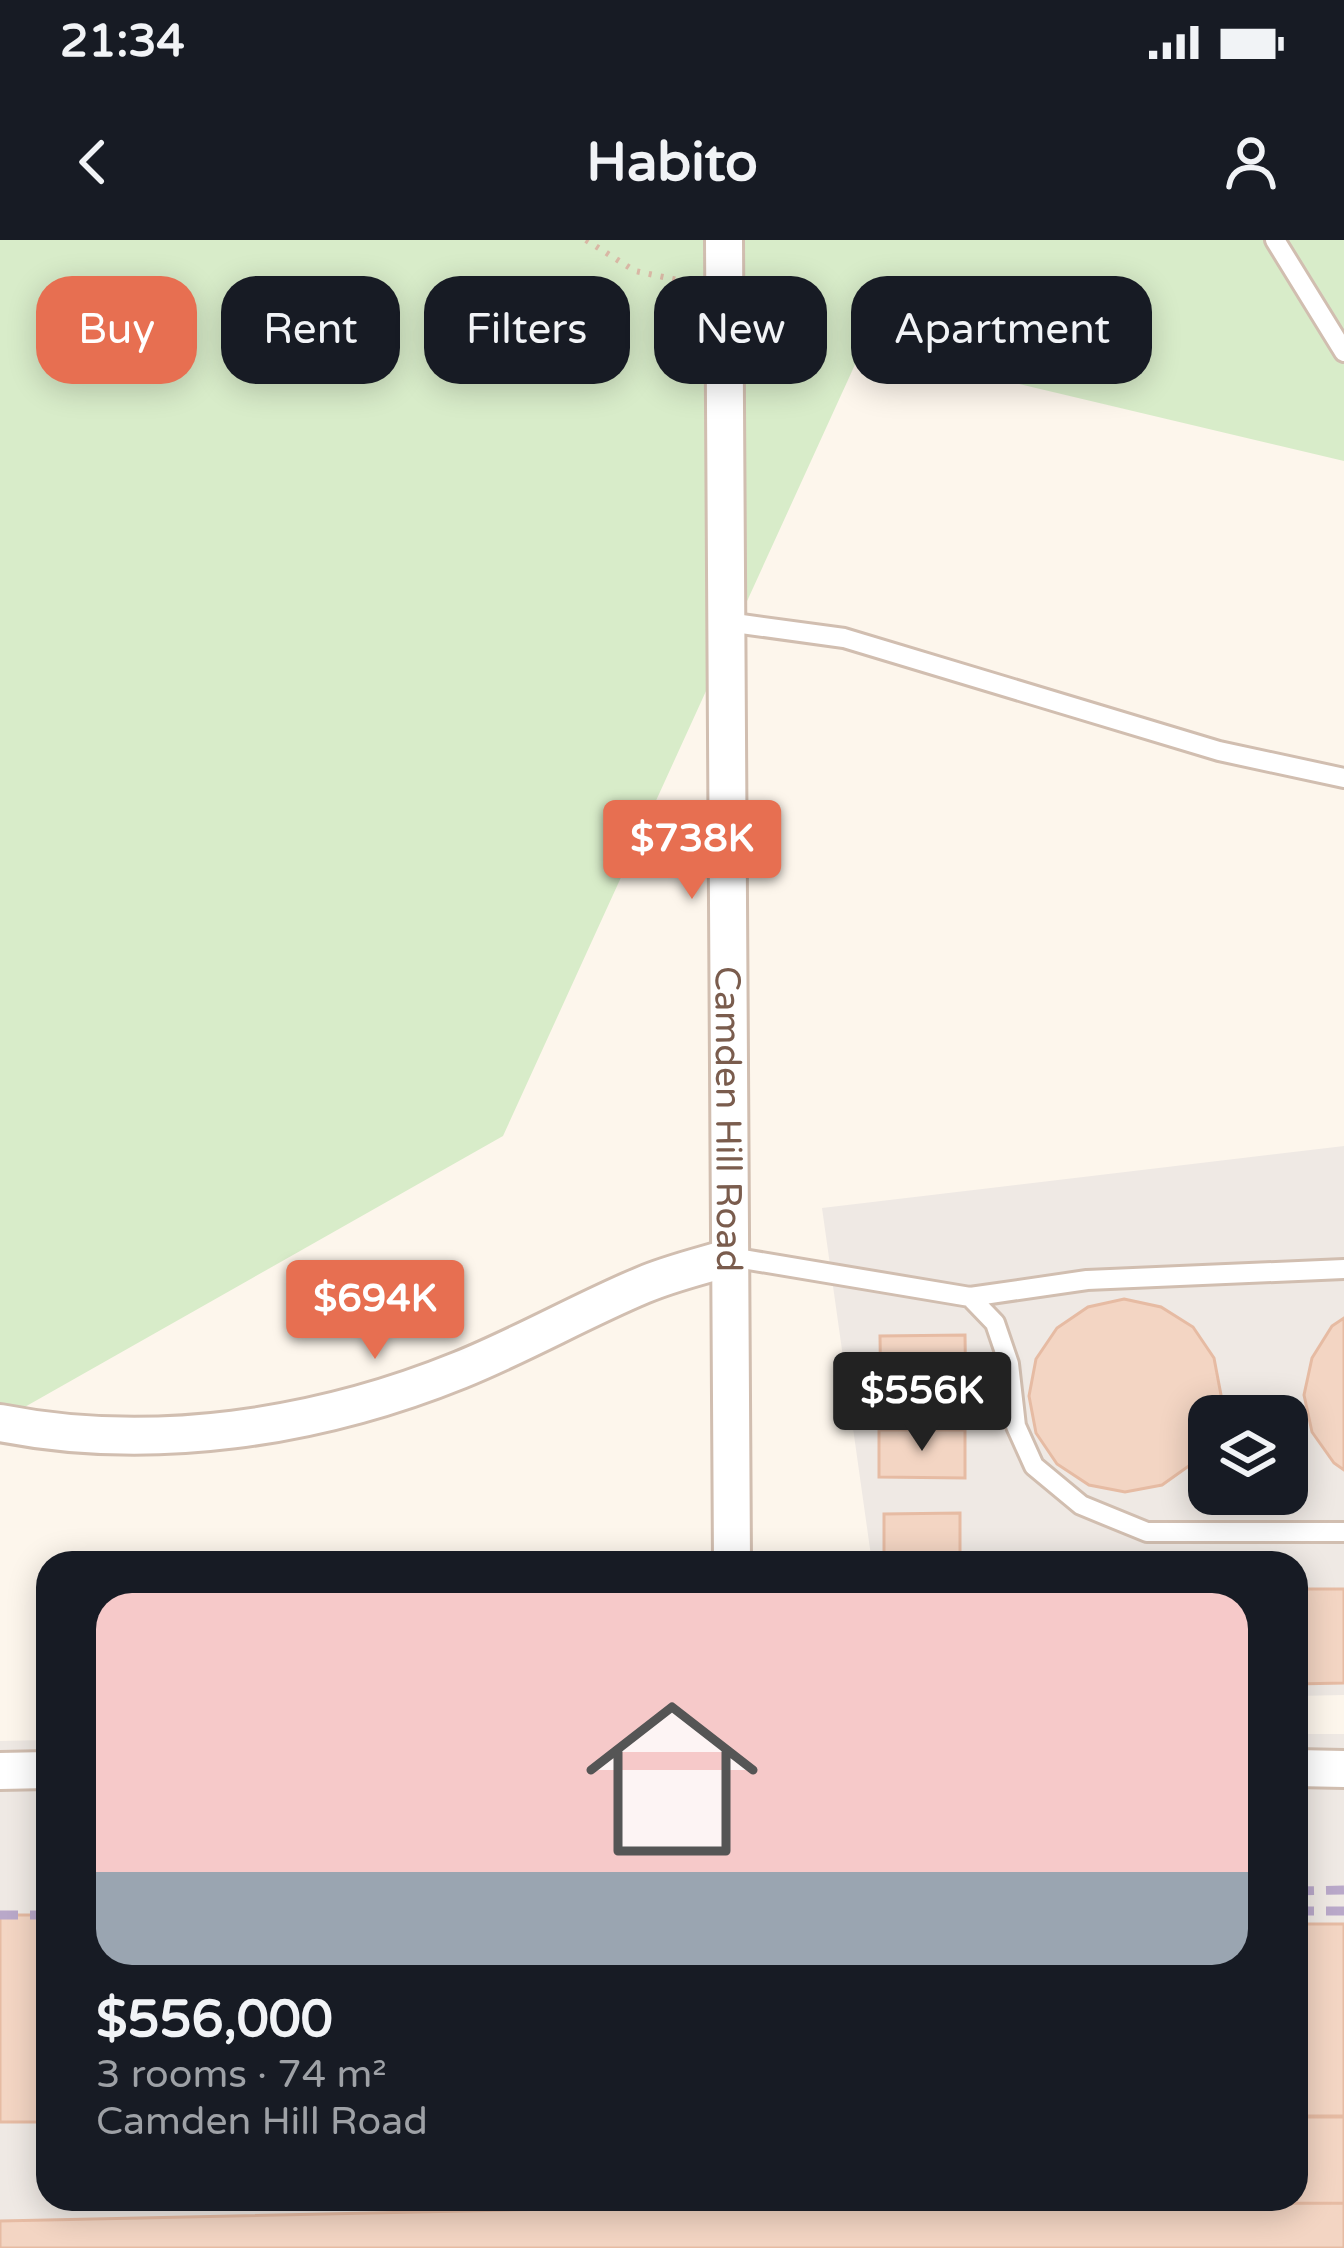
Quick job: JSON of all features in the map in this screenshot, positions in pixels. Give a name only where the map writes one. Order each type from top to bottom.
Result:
[{"type":"street","name":"Camden Hill Road","points":[[724,240],[724,276]]},
{"type":"street","name":"Camden Hill Road","points":[[725,384],[732,1551]]},
{"type":"street","points":[[0,1423],[38,1430],[153,1435],[267,1426],[370,1401],[460,1370],[647,1284],[730,1257]]},
{"type":"street","points":[[1308,1768],[1344,1769]]},
{"type":"street","points":[[0,1771],[36,1770]]},
{"type":"lane","points":[[1275,240],[1344,352]]},
{"type":"lane","points":[[727,622],[844,638],[1219,751],[1344,778]]},
{"type":"lane","points":[[730,1257],[970,1298],[1087,1280],[1344,1270]]},
{"type":"lane","points":[[970,1298],[995,1323],[1009,1364],[1016,1426],[1034,1466],[1081,1504],[1147,1532],[1344,1532]]},
{"type":"path","points":[[586,240],[635,271],[658,276]]},
{"type":"shaded area","points":[[1344,1146],[1344,1695],[1308,1696],[1308,1551],[870,1551],[822,1208]]},
{"type":"shaded area","points":[[1308,1734],[1344,1734],[1344,2248],[0,2248],[0,1741],[36,1740],[36,2211],[1308,2211]]},
{"type":"green space","points":[[0,240],[1344,240],[1344,461],[1019,384],[1152,384],[1152,276],[851,276],[851,373],[503,1136],[0,1421]]},
{"type":"building","points":[[1124,1299],[1161,1307],[1193,1327],[1214,1358],[1221,1395],[1188,1395],[1188,1467],[1162,1485],[1125,1492],[1089,1485],[1057,1464],[1036,1433],[1029,1396],[1036,1359],[1057,1328],[1088,1307]]},
{"type":"building","points":[[1344,1318],[1344,1470],[1312,1432],[1308,1395],[1304,1395],[1312,1358],[1332,1326]]},
{"type":"building","points":[[965,1335],[966,1409],[881,1409],[880,1336]]},
{"type":"building","points":[[879,1430],[965,1430],[965,1478],[879,1477]]},
{"type":"building","points":[[960,1513],[960,1551],[884,1551],[884,1514]]},
{"type":"building","points":[[1308,1589],[1344,1589],[1344,1683],[1308,1684]]},
{"type":"building","points":[[0,1915],[36,1915],[36,2122],[0,2122]]},
{"type":"building","points":[[1308,1924],[1344,1924],[1344,2117],[1308,2117]]},
{"type":"building","points":[[1308,2116],[1344,2116],[1344,2203],[1308,2203]]},
{"type":"building","points":[[1308,2117],[1344,2117],[1344,2248],[0,2248],[0,2221],[464,2211],[1308,2211]]},
{"type":"railway","points":[[1308,1891],[1344,1890]]},
{"type":"railway","points":[[1308,1911],[1344,1911]]},
{"type":"railway","points":[[0,1915],[36,1915]]}]
